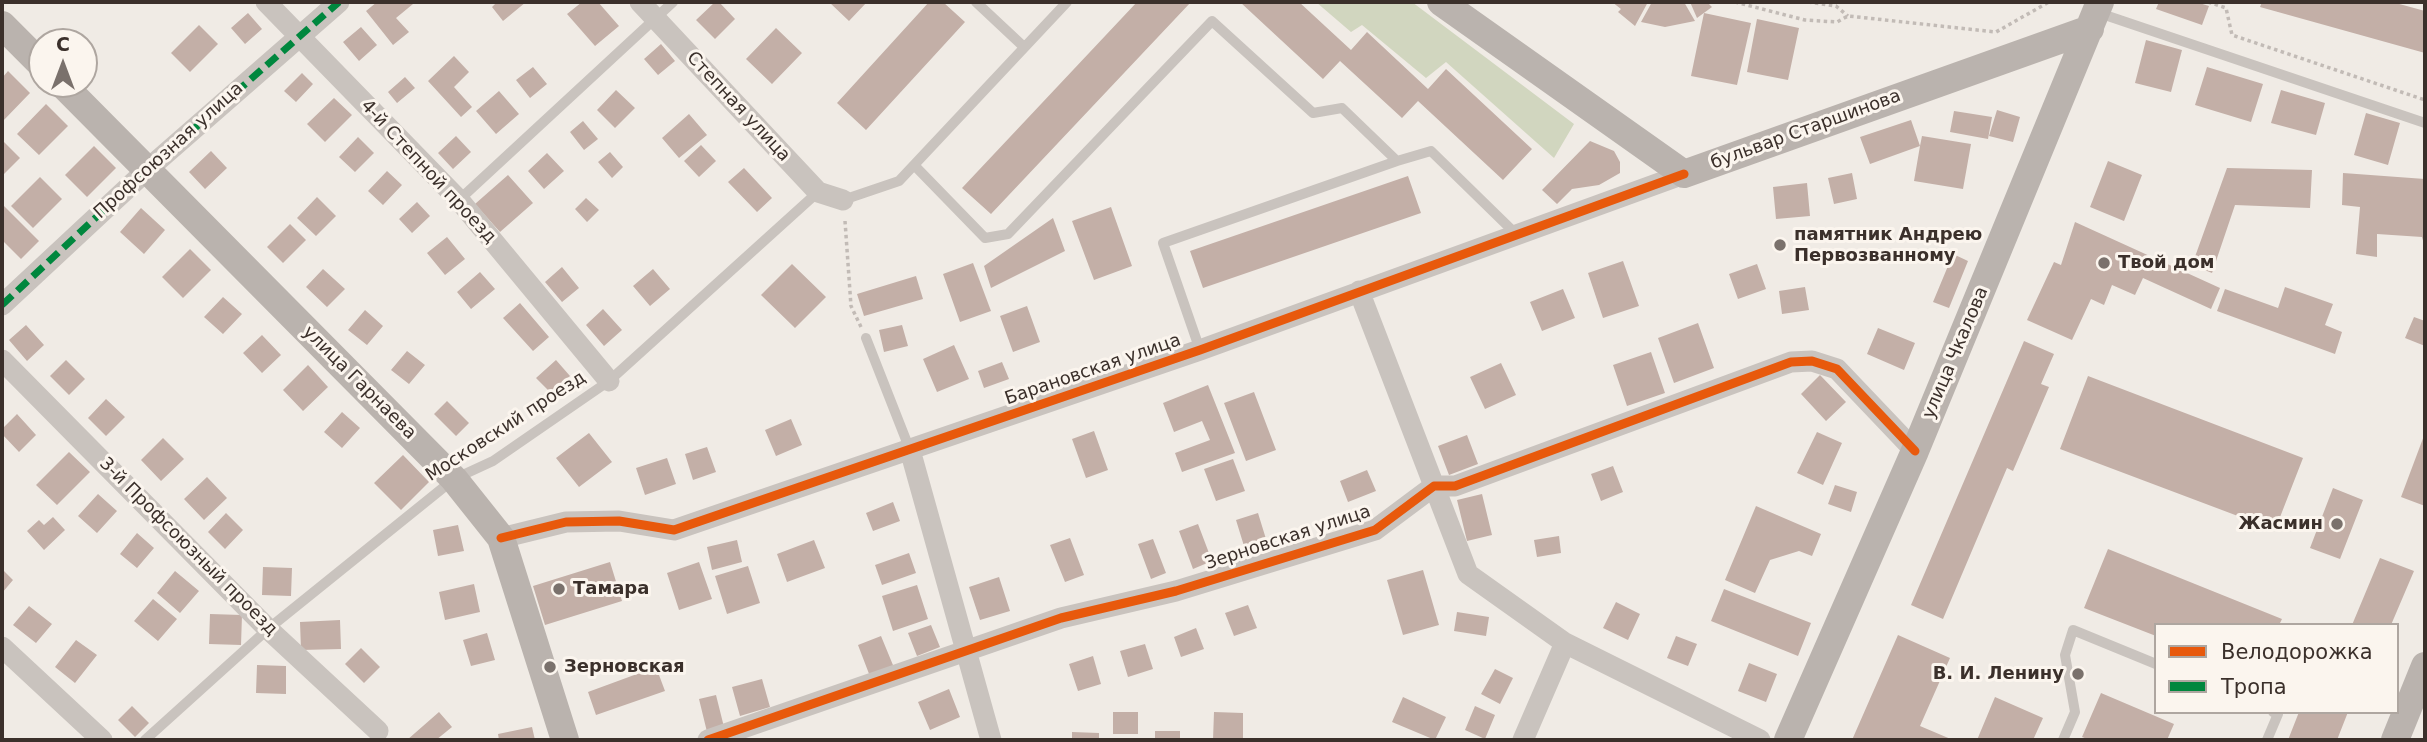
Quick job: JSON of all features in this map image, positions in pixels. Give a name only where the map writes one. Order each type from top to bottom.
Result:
[{"type":"street","name":"4-й Степной проезд","points":[[266,2],[459,200],[609,381]]},
{"type":"street","name":"Профсоюзная улица","points":[[2,305],[148,169],[339,2]]},
{"type":"street","name":"Степная улица","points":[[640,2],[818,192],[843,200]]},
{"type":"street","points":[[1441,2],[1684,174]]},
{"type":"street","name":"бульвар Старшинова","points":[[1684,174],[2096,14]]},
{"type":"street","name":"улица Чкалова","points":[[1788,740],[1915,451],[2096,14]]},
{"type":"street","points":[[2,25],[28,51]]},
{"type":"street","name":"улица Гарнаева","points":[[76,98],[454,479],[501,537],[565,740]]},
{"type":"street","name":"Барановская улица","points":[[501,537],[566,522],[618,521],[674,530],[1200,350],[1684,174]]},
{"type":"street","points":[[1359,291],[1468,574],[1565,643],[1760,740]]},
{"type":"street","name":"3-й Профсоюзный проезд","points":[[2,360],[268,629],[378,731]]},
{"type":"street","name":"Зерновская улица","points":[[708,740],[1061,618],[1175,591],[1375,530],[1434,486],[1455,486],[1791,362],[1812,361],[1837,369],[1915,451]]},
{"type":"street","points":[[910,450],[969,652],[991,740]]},
{"type":"street","points":[[1523,740],[1565,643]]},
{"type":"street","points":[[2,647],[102,740]]},
{"type":"street","points":[[2395,740],[2425,666]]},
{"type":"lane","points":[[459,200],[673,2]]},
{"type":"lane","points":[[976,2],[1024,47]]},
{"type":"lane","points":[[843,200],[899,181],[1067,2]]},
{"type":"lane","points":[[2096,14],[2425,122]]},
{"type":"lane","points":[[914,166],[985,238],[1008,234],[1212,21],[1313,113],[1342,108],[1397,161]]},
{"type":"lane","points":[[1200,350],[1163,243],[1431,151],[1516,234]]},
{"type":"lane","name":"Московский проезд","points":[[145,740],[268,629],[454,479],[493,461],[609,381],[818,192]]},
{"type":"lane","points":[[866,338],[910,450]]},
{"type":"lane","points":[[2063,740],[2075,712],[2065,655],[2073,630],[2154,663]]},
{"type":"lane","points":[[2267,740],[2278,714]]},
{"type":"path","points":[[1735,2],[1805,20],[1838,22],[1848,16]]},
{"type":"path","points":[[1808,2],[1836,5],[1848,16],[1996,32],[2049,2]]},
{"type":"path","points":[[2208,2],[2226,8],[2232,35],[2425,100]]},
{"type":"path","points":[[843,200],[851,306],[866,338]]},
{"type":"green space","points":[[1316,2],[1412,2],[1574,124],[1554,158],[1446,62],[1426,78],[1362,25],[1351,32]]},
{"type":"building","points":[[377,2],[413,4],[396,18],[409,32],[393,45],[366,11]]},
{"type":"building","points":[[497,2],[526,2],[503,21],[492,7]]},
{"type":"building","points":[[582,2],[598,2],[619,26],[595,46],[567,14]]},
{"type":"building","points":[[715,2],[719,2],[735,19],[715,39],[696,20]]},
{"type":"building","points":[[829,2],[867,2],[849,21]]},
{"type":"building","points":[[929,2],[943,2],[965,22],[866,130],[837,103]]},
{"type":"building","points":[[1137,2],[1191,2],[991,214],[962,188]]},
{"type":"building","points":[[1240,2],[1299,2],[1351,50],[1367,32],[1428,89],[1446,69],[1532,149],[1503,180],[1418,101],[1402,118],[1340,61],[1323,79]]},
{"type":"building","points":[[1612,2],[1648,2],[1635,26],[1618,12],[1621,9]]},
{"type":"building","points":[[1652,2],[1684,2],[1695,21],[1665,27],[1641,22]]},
{"type":"building","points":[[1690,2],[1707,2],[1712,7],[1697,18]]},
{"type":"building","points":[[2159,2],[2196,2],[2209,6],[2202,25],[2156,9]]},
{"type":"building","points":[[2262,2],[2392,2],[2425,11],[2425,53],[2260,7]]},
{"type":"building","points":[[248,13],[262,29],[245,44],[231,28]]},
{"type":"building","points":[[1704,13],[1751,23],[1737,85],[1691,76]]},
{"type":"building","points":[[1757,19],[1799,28],[1788,80],[1747,72]]},
{"type":"building","points":[[199,25],[218,44],[190,72],[171,53]]},
{"type":"building","points":[[361,27],[377,45],[359,61],[343,42]]},
{"type":"building","points":[[776,28],[802,53],[772,84],[746,59]]},
{"type":"building","points":[[2146,40],[2182,50],[2171,92],[2135,83]]},
{"type":"building","points":[[661,44],[675,61],[658,75],[644,59]]},
{"type":"building","points":[[454,56],[469,72],[454,87],[472,107],[461,117],[428,81]]},
{"type":"building","points":[[533,67],[547,84],[530,98],[516,80]]},
{"type":"building","points":[[2207,67],[2263,84],[2251,122],[2195,105]]},
{"type":"building","points":[[8,71],[28,91],[28,95],[2,122],[2,78]]},
{"type":"building","points":[[302,73],[313,84],[296,102],[284,91]]},
{"type":"building","points":[[405,77],[415,88],[397,103],[388,92]]},
{"type":"building","points":[[616,90],[635,108],[615,128],[597,110]]},
{"type":"building","points":[[2281,90],[2325,103],[2316,135],[2271,123]]},
{"type":"building","points":[[499,91],[519,114],[496,134],[476,111]]},
{"type":"building","points":[[334,98],[352,115],[325,142],[307,124]]},
{"type":"building","points":[[46,104],[68,126],[39,155],[17,134]]},
{"type":"building","points":[[1997,110],[2020,117],[2013,142],[1989,136]]},
{"type":"building","points":[[1954,111],[1992,117],[1988,139],[1950,132]]},
{"type":"building","points":[[2366,113],[2400,123],[2388,165],[2354,155]]},
{"type":"building","points":[[689,114],[707,135],[679,158],[662,138]]},
{"type":"building","points":[[1911,120],[1920,146],[1870,164],[1860,137]]},
{"type":"building","points":[[583,121],[598,139],[584,150],[570,132]]},
{"type":"building","points":[[456,136],[471,152],[453,169],[438,153]]},
{"type":"building","points":[[1922,136],[1971,144],[1963,189],[1914,181]]},
{"type":"building","points":[[358,137],[374,153],[355,172],[339,157]]},
{"type":"building","points":[[2,140],[20,158],[2,176]]},
{"type":"building","points":[[1590,141],[1614,151],[1620,162],[1620,173],[1599,185],[1572,189],[1557,204],[1542,190]]},
{"type":"building","points":[[701,145],[716,161],[699,177],[684,161]]},
{"type":"building","points":[[94,146],[116,168],[87,197],[65,175]]},
{"type":"building","points":[[211,151],[227,168],[205,189],[189,172]]},
{"type":"building","points":[[610,152],[623,167],[612,178],[598,162]]},
{"type":"building","points":[[547,153],[564,171],[544,189],[528,171]]},
{"type":"building","points":[[2108,161],[2142,175],[2124,221],[2090,207]]},
{"type":"building","points":[[744,168],[772,198],[757,212],[728,182]]},
{"type":"building","points":[[2227,168],[2312,170],[2310,208],[2235,205],[2212,273],[2192,265]]},
{"type":"building","points":[[387,171],[402,185],[383,205],[368,191]]},
{"type":"building","points":[[1852,173],[1857,199],[1834,204],[1828,178]]},
{"type":"building","points":[[2343,173],[2425,179],[2425,248],[2422,237],[2377,234],[2377,257],[2356,254],[2360,207],[2342,205]]},
{"type":"building","points":[[508,175],[533,203],[500,232],[475,204]]},
{"type":"building","points":[[1408,176],[1421,213],[1203,288],[1190,251]]},
{"type":"building","points":[[40,177],[62,199],[33,228],[11,206]]},
{"type":"building","points":[[1807,183],[1810,216],[1776,219],[1773,187]]},
{"type":"building","points":[[317,197],[336,216],[316,236],[297,218]]},
{"type":"building","points":[[586,198],[599,210],[587,222],[575,209]]},
{"type":"building","points":[[417,202],[430,216],[412,233],[399,219]]},
{"type":"building","points":[[2,204],[39,241],[21,259],[4,242],[2,244]]},
{"type":"building","points":[[1111,207],[1132,266],[1094,280],[1072,221]]},
{"type":"building","points":[[141,208],[165,230],[144,254],[120,232]]},
{"type":"building","points":[[1053,218],[1065,251],[991,288],[984,266]]},
{"type":"building","points":[[2075,222],[2220,288],[2211,309],[2143,278],[2135,295],[2112,285],[2104,305],[2091,299],[2072,340],[2027,320],[2054,262],[2061,265]]},
{"type":"building","points":[[290,224],[306,240],[283,263],[267,247]]},
{"type":"building","points":[[447,237],[465,259],[445,275],[427,253]]},
{"type":"building","points":[[190,249],[211,270],[183,298],[162,277]]},
{"type":"building","points":[[1953,254],[1968,261],[1949,308],[1933,302]]},
{"type":"building","points":[[1623,261],[1639,306],[1603,318],[1588,273]]},
{"type":"building","points":[[973,263],[991,311],[960,322],[943,274]]},
{"type":"building","points":[[792,264],[826,297],[795,328],[761,295]]},
{"type":"building","points":[[1757,264],[1766,289],[1738,299],[1729,274]]},
{"type":"building","points":[[562,267],[579,288],[562,302],[545,282]]},
{"type":"building","points":[[323,269],[345,289],[327,307],[306,287]]},
{"type":"building","points":[[653,269],[670,289],[650,306],[633,286]]},
{"type":"building","points":[[480,272],[495,289],[471,309],[457,292]]},
{"type":"building","points":[[916,276],[923,299],[864,316],[857,294]]},
{"type":"building","points":[[1805,287],[1809,310],[1782,314],[1779,291]]},
{"type":"building","points":[[2285,287],[2333,304],[2325,325],[2342,332],[2335,354],[2217,311],[2225,289],[2278,308]]},
{"type":"building","points":[[1563,289],[1575,318],[1542,331],[1530,302]]},
{"type":"building","points":[[223,297],[242,314],[223,334],[204,317]]},
{"type":"building","points":[[520,303],[549,337],[533,351],[503,318]]},
{"type":"building","points":[[1027,306],[1040,342],[1013,352],[1000,316]]},
{"type":"building","points":[[603,309],[622,330],[604,346],[586,325]]},
{"type":"building","points":[[365,310],[383,326],[367,345],[348,330]]},
{"type":"building","points":[[2414,317],[2425,321],[2425,346],[2405,338]]},
{"type":"building","points":[[1698,323],[1714,368],[1674,383],[1658,338]]},
{"type":"building","points":[[26,325],[44,345],[27,361],[9,340]]},
{"type":"building","points":[[902,325],[908,346],[884,352],[879,330]]},
{"type":"building","points":[[1878,328],[1915,343],[1904,370],[1867,354]]},
{"type":"building","points":[[262,335],[281,355],[262,373],[243,353]]},
{"type":"building","points":[[2024,341],[2054,354],[2041,384],[2049,387],[2013,471],[2007,468],[1943,619],[1911,605]]},
{"type":"building","points":[[954,345],[969,379],[937,392],[923,359]]},
{"type":"building","points":[[407,351],[425,365],[409,384],[391,370]]},
{"type":"building","points":[[1651,352],[1665,393],[1627,406],[1613,365]]},
{"type":"building","points":[[66,360],[85,379],[69,395],[50,376]]},
{"type":"building","points":[[556,360],[570,376],[551,393],[536,378]]},
{"type":"building","points":[[1002,362],[1009,379],[984,388],[978,371]]},
{"type":"building","points":[[1501,363],[1516,395],[1485,409],[1470,377]]},
{"type":"building","points":[[308,365],[328,387],[303,411],[283,390]]},
{"type":"building","points":[[1820,375],[1846,402],[1826,421],[1801,394]]},
{"type":"building","points":[[2088,376],[2303,458],[2275,530],[2060,449]]},
{"type":"building","points":[[1208,385],[1235,453],[1182,472],[1175,453],[1210,440],[1202,421],[1174,432],[1163,403]]},
{"type":"building","points":[[1254,392],[1276,450],[1246,461],[1224,403]]},
{"type":"building","points":[[106,399],[125,417],[106,436],[88,418]]},
{"type":"building","points":[[447,401],[469,423],[456,436],[434,414]]},
{"type":"building","points":[[342,412],[360,428],[342,448],[324,432]]},
{"type":"building","points":[[17,414],[36,435],[19,452],[2,434],[2,429]]},
{"type":"building","points":[[791,419],[802,445],[776,456],[765,430]]},
{"type":"building","points":[[1094,431],[1108,470],[1086,478],[1072,439]]},
{"type":"building","points":[[1817,432],[1842,443],[1823,485],[1797,473]]},
{"type":"building","points":[[589,433],[612,462],[579,487],[556,458]]},
{"type":"building","points":[[2425,433],[2425,506],[2401,497]]},
{"type":"building","points":[[1467,435],[1478,464],[1449,475],[1438,446]]},
{"type":"building","points":[[163,438],[184,459],[161,481],[141,460]]},
{"type":"building","points":[[707,447],[716,472],[693,480],[685,454]]},
{"type":"building","points":[[69,452],[90,472],[57,505],[36,485]]},
{"type":"building","points":[[403,455],[429,482],[401,510],[374,483]]},
{"type":"building","points":[[667,458],[676,484],[645,495],[636,468]]},
{"type":"building","points":[[1233,459],[1245,491],[1216,501],[1204,469]]},
{"type":"building","points":[[1613,466],[1623,492],[1601,501],[1591,474]]},
{"type":"building","points":[[1367,470],[1376,491],[1348,502],[1340,481]]},
{"type":"building","points":[[207,477],[227,498],[204,520],[184,499]]},
{"type":"building","points":[[1835,485],[1857,492],[1851,512],[1828,504]]},
{"type":"building","name":"Жасмин","points":[[2333,488],[2363,500],[2340,559],[2310,548]]},
{"type":"building","points":[[98,494],[117,511],[97,533],[78,516]]},
{"type":"building","points":[[1482,494],[1492,535],[1467,541],[1457,500]]},
{"type":"building","points":[[893,502],[900,521],[873,531],[866,513]]},
{"type":"building","points":[[1756,506],[1821,534],[1812,556],[1799,551],[1770,560],[1755,593],[1725,580]]},
{"type":"building","points":[[226,513],[243,530],[225,549],[208,532]]},
{"type":"building","points":[[1258,513],[1266,539],[1244,546],[1236,520]]},
{"type":"building","points":[[53,517],[65,530],[44,550],[27,531],[39,520],[44,525]]},
{"type":"building","points":[[1198,524],[1212,561],[1193,569],[1179,531]]},
{"type":"building","points":[[458,525],[464,551],[438,556],[433,530]]},
{"type":"building","points":[[137,533],[154,548],[137,568],[120,554]]},
{"type":"building","points":[[1559,536],[1561,553],[1537,557],[1534,540]]},
{"type":"building","points":[[1070,538],[1084,575],[1065,582],[1050,545]]},
{"type":"building","points":[[1153,539],[1166,573],[1151,579],[1138,544]]},
{"type":"building","points":[[737,540],[742,562],[712,570],[707,547]]},
{"type":"building","points":[[814,540],[825,568],[787,582],[777,554]]},
{"type":"building","points":[[2108,549],[2282,619],[2280,623],[2154,623],[2154,635],[2084,608]]},
{"type":"building","points":[[909,553],[916,573],[882,585],[875,565]]},
{"type":"building","points":[[2380,558],[2414,571],[2392,623],[2353,623]]},
{"type":"building","points":[[610,562],[622,601],[545,625],[533,586]]},
{"type":"building","points":[[699,562],[712,599],[679,610],[667,573]]},
{"type":"building","points":[[748,566],[760,603],[727,614],[715,576]]},
{"type":"building","points":[[263,567],[292,568],[291,596],[262,595]]},
{"type":"building","points":[[2,569],[13,580],[2,593]]},
{"type":"building","points":[[1423,570],[1439,625],[1403,635],[1387,580]]},
{"type":"building","points":[[175,571],[199,591],[180,613],[157,593]]},
{"type":"building","points":[[999,577],[1010,611],[980,620],[969,587]]},
{"type":"building","points":[[474,584],[480,612],[445,620],[439,592]]},
{"type":"building","points":[[917,585],[928,619],[893,631],[882,596]]},
{"type":"building","points":[[1724,589],[1811,623],[1798,656],[1711,621]]},
{"type":"building","points":[[153,599],[177,619],[158,641],[134,621]]},
{"type":"building","points":[[1616,602],[1640,614],[1628,640],[1603,628]]},
{"type":"building","points":[[1248,605],[1257,628],[1234,636],[1225,613]]},
{"type":"building","points":[[29,606],[52,624],[36,643],[13,625]]},
{"type":"building","points":[[1457,612],[1489,617],[1486,636],[1454,631]]},
{"type":"building","points":[[210,614],[242,615],[241,645],[209,644]]},
{"type":"building","points":[[340,620],[341,649],[301,650],[300,622]]},
{"type":"building","points":[[931,625],[940,647],[917,656],[908,633]]},
{"type":"building","points":[[1196,628],[1204,649],[1181,657],[1174,637]]},
{"type":"building","points":[[487,633],[495,660],[471,666],[463,640]]},
{"type":"building","points":[[1898,635],[1950,658],[1920,726],[1953,740],[1852,740]]},
{"type":"building","points":[[881,636],[895,670],[871,679],[858,645]]},
{"type":"building","points":[[1676,636],[1697,644],[1688,666],[1667,658]]},
{"type":"building","points":[[76,640],[97,655],[75,683],[55,667]]},
{"type":"building","points":[[1145,644],[1153,669],[1128,677],[1120,651]]},
{"type":"building","points":[[361,648],[380,667],[364,683],[345,664]]},
{"type":"building","points":[[1093,656],[1101,684],[1078,691],[1069,664]]},
{"type":"building","points":[[1749,663],[1777,674],[1766,702],[1738,691]]},
{"type":"building","points":[[257,665],[286,666],[286,694],[256,693]]},
{"type":"building","points":[[656,667],[665,691],[596,715],[588,692]]},
{"type":"building","points":[[1495,669],[1513,678],[1500,704],[1481,694]]},
{"type":"building","points":[[762,679],[770,707],[740,716],[732,687]]},
{"type":"building","points":[[949,689],[960,717],[930,730],[918,702]]},
{"type":"building","points":[[2101,693],[2174,724],[2167,740],[2090,740],[2082,737]]},
{"type":"building","points":[[716,695],[725,731],[708,736],[699,699]]},
{"type":"building","points":[[1403,697],[1446,717],[1435,740],[1392,722]]},
{"type":"building","points":[[1995,697],[2043,718],[2033,740],[1977,740]]},
{"type":"building","points":[[132,706],[149,723],[135,737],[118,720]]},
{"type":"building","points":[[1475,706],[1495,715],[1485,739],[1465,730]]},
{"type":"building","points":[[439,712],[452,727],[436,740],[407,740]]},
{"type":"building","points":[[1113,712],[1138,712],[1138,734],[1113,734]]},
{"type":"building","points":[[1214,712],[1243,713],[1243,740],[1213,740]]},
{"type":"building","points":[[2298,714],[2347,714],[2337,740],[2288,740]]},
{"type":"building","points":[[532,727],[535,740],[499,740],[498,734]]},
{"type":"building","points":[[1155,731],[1180,731],[1180,740],[1155,740]]},
{"type":"building","points":[[1072,732],[1099,733],[1099,740],[1072,740]]},
{"type":"marked path","points":[[2,305],[148,169],[339,2]]},
{"type":"cycle path","points":[[501,538],[566,522],[619,521],[674,530],[1200,350],[1684,174]]},
{"type":"cycle path","points":[[708,740],[1061,618],[1176,591],[1375,530],[1434,486],[1455,486],[1791,362],[1812,361],[1837,369],[1915,451]]},
{"type":"place","name":"памятник Андрею Первозванному","points":[[1780,245]]},
{"type":"place","name":"Твой дом","points":[[2104,263]]},
{"type":"place","name":"Жасмин","points":[[2337,524]]},
{"type":"place","name":"Тамара","points":[[559,589]]},
{"type":"place","name":"Зерновская","points":[[550,667]]},
{"type":"place","name":"В. И. Ленину","points":[[2078,674]]}]
